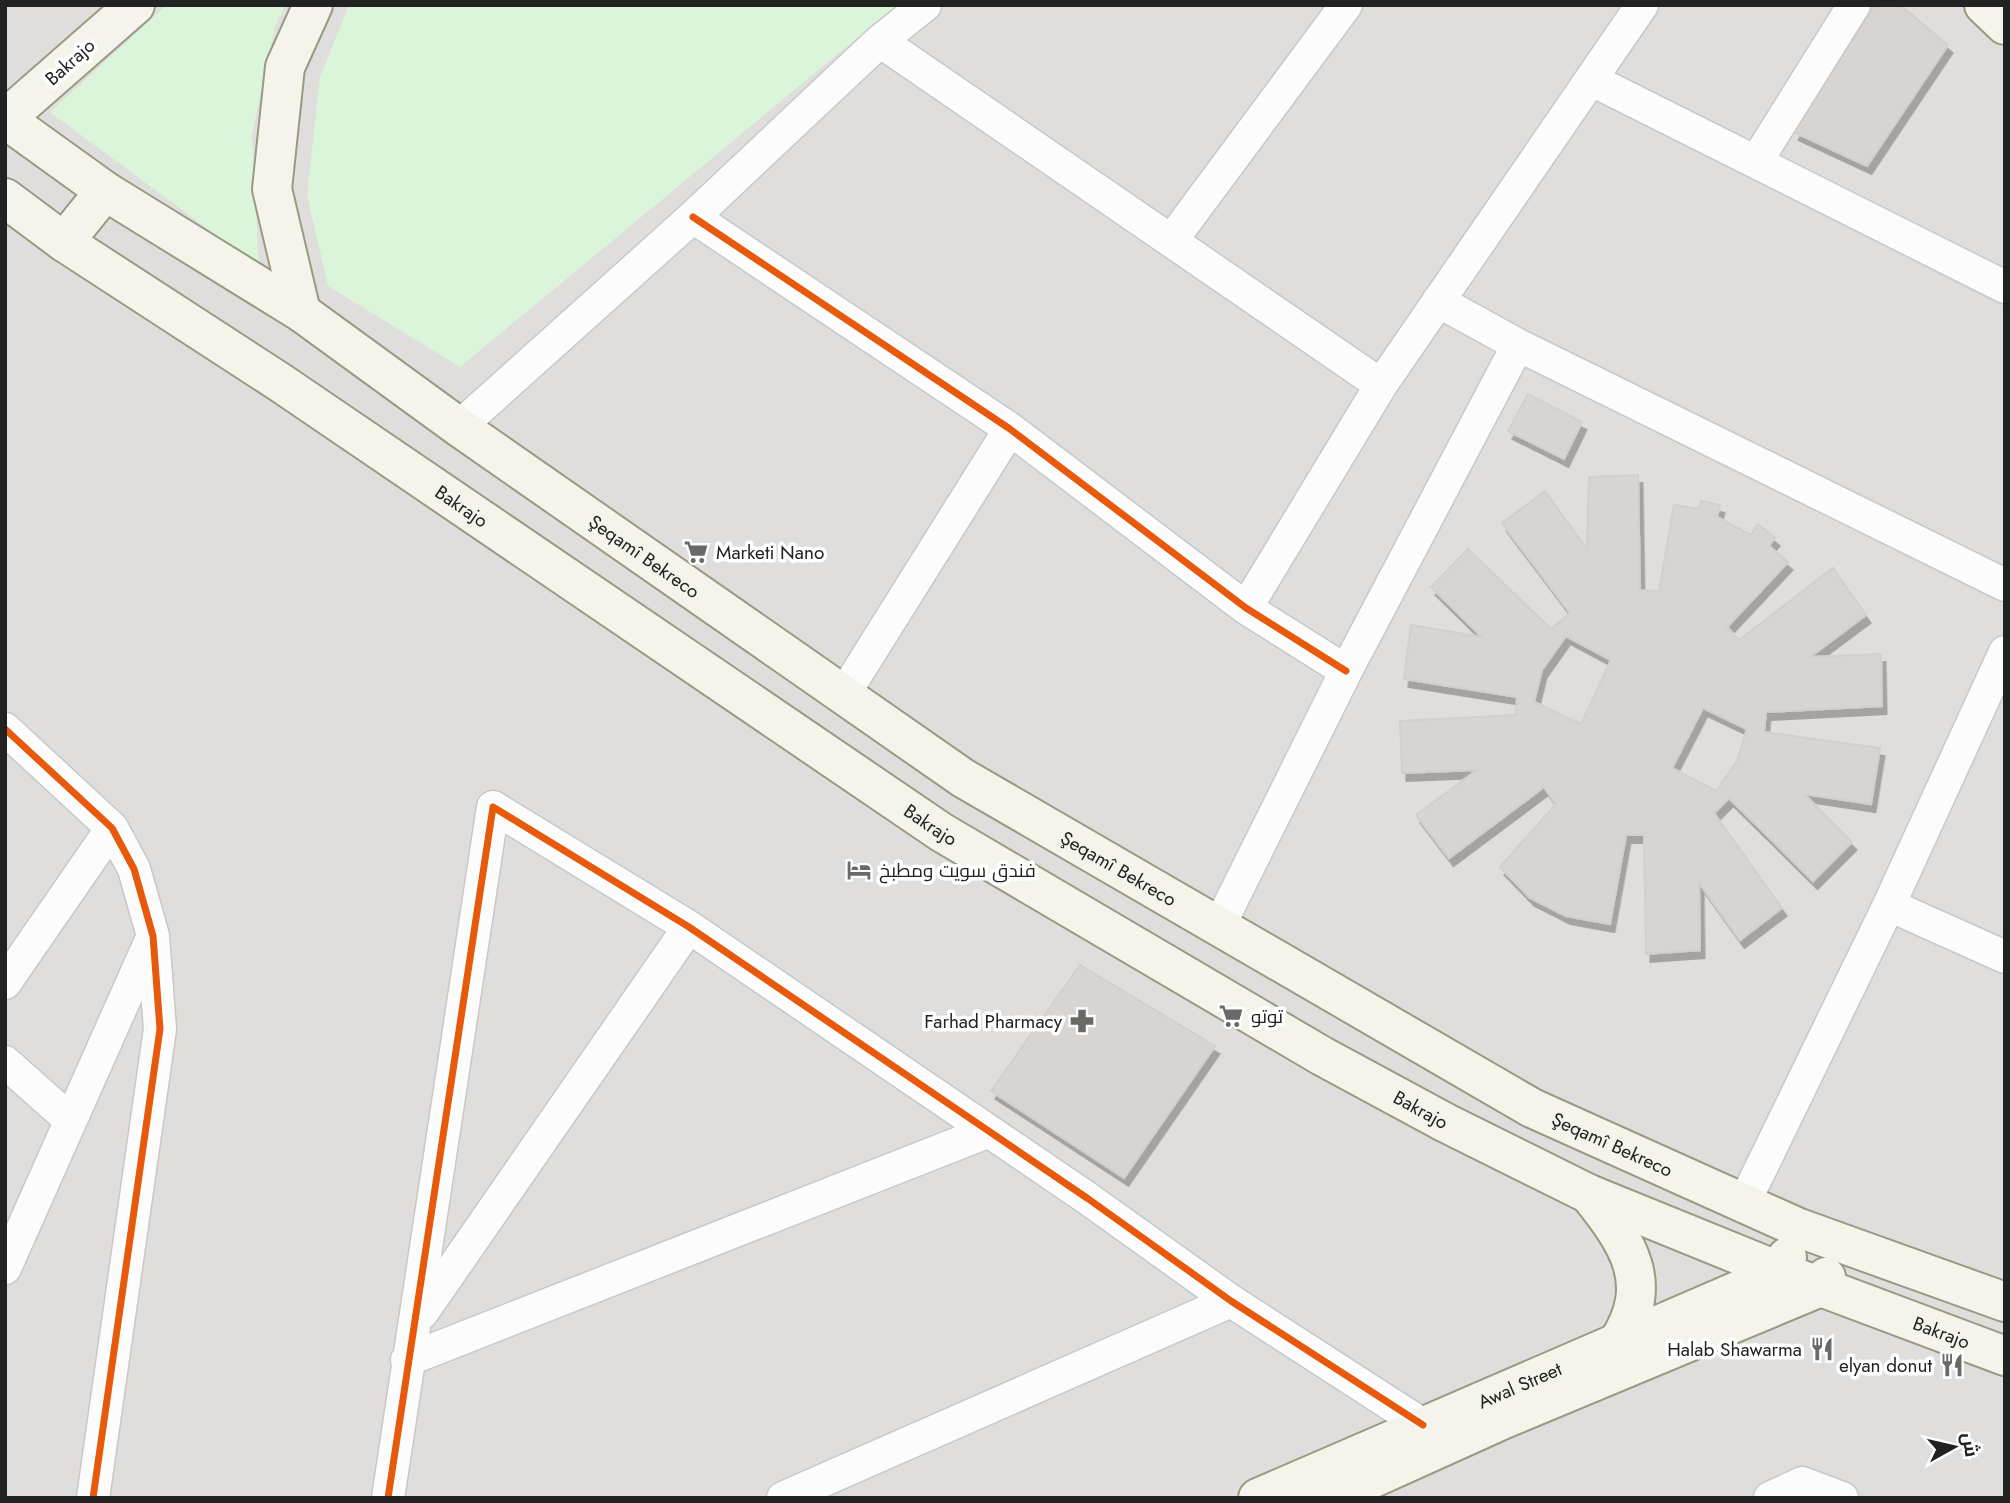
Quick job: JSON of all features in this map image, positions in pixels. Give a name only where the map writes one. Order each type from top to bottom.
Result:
[{"type":"main road","name":"Bakrajo","points":[[5,119],[135,5]]},
{"type":"main road","points":[[300,312],[272,189],[285,67],[313,5]]},
{"type":"main road","points":[[1984,5],[2005,25]]},
{"type":"main road","name":"Şeqamî Bekreco","points":[[5,119],[105,191],[300,312],[459,427],[963,778],[1532,1108],[1799,1228],[2005,1302]]},
{"type":"main road","points":[[64,242],[105,191]]},
{"type":"main road","name":"Bakrajo","points":[[5,198],[64,242],[281,383],[941,832],[1322,1056],[1446,1123],[1589,1194],[1781,1272],[2005,1356]]},
{"type":"main road","points":[[1675,1229],[1695,1182]]},
{"type":"main road","points":[[1589,1194],[1622,1239],[1635,1272],[1637,1304],[1632,1320],[1618,1342]]},
{"type":"main road","points":[[1781,1272],[1799,1228]]},
{"type":"main road","points":[[1823,1286],[1839,1244]]},
{"type":"main road","name":"Awal Street","points":[[1258,1498],[1781,1272]]},
{"type":"main road","name":"Awal Street","points":[[1329,1498],[1504,1419],[1823,1286]]},
{"type":"street","points":[[459,427],[693,217],[880,41],[925,5]]},
{"type":"street","points":[[1171,241],[1346,5]]},
{"type":"street","points":[[1246,608],[1381,385],[1643,5]]},
{"type":"street","points":[[1756,162],[1854,5]]},
{"type":"street","points":[[880,41],[1381,385]]},
{"type":"street","points":[[1592,80],[2005,287]]},
{"type":"street","points":[[693,217],[1010,429],[1246,608],[1346,671]]},
{"type":"street","points":[[1438,301],[1518,345],[2005,585]]},
{"type":"street","points":[[1219,926],[1346,671],[1518,345]]},
{"type":"street","points":[[844,694],[1010,429]]},
{"type":"street","points":[[1743,1205],[1889,905],[2005,652]]},
{"type":"street","points":[[5,729],[112,828],[134,869],[153,936],[160,1029],[93,1498]]},
{"type":"street","points":[[388,1498],[493,807],[689,927],[1087,1198],[1231,1301],[1423,1425]]},
{"type":"street","points":[[5,983],[112,828]]},
{"type":"street","points":[[1889,905],[2005,957]]},
{"type":"street","points":[[417,1320],[689,927]]},
{"type":"street","points":[[5,1268],[69,1119],[153,936]]},
{"type":"street","points":[[5,1062],[69,1119]]},
{"type":"street","points":[[407,1360],[988,1132]]},
{"type":"street","points":[[783,1498],[1231,1301]]},
{"type":"street","points":[[1770,1498],[1802,1483],[1842,1498]]},
{"type":"shaded area","points":[[5,5],[2005,5],[2005,1498],[5,1498]]},
{"type":"green space","points":[[167,5],[285,5],[275,27],[252,135],[259,267],[50,112]]},
{"type":"green space","points":[[349,5],[897,5],[460,367],[328,286],[307,195],[320,77]]},
{"type":"building","points":[[1875,5],[1900,5],[1948,45],[1867,166],[1794,132]]},
{"type":"building","points":[[1528,394],[1582,422],[1564,459],[1508,431]]},
{"type":"building","points":[[1638,475],[1640,590],[1659,591],[1674,505],[1699,509],[1701,501],[1720,505],[1717,517],[1751,535],[1758,524],[1775,538],[1769,546],[1788,562],[1727,627],[1739,640],[1833,568],[1866,615],[1810,657],[1881,654],[1882,706],[1766,712],[1764,732],[1880,748],[1871,804],[1804,794],[1852,842],[1813,881],[1729,798],[1714,813],[1782,908],[1740,940],[1699,883],[1700,950],[1646,954],[1644,835],[1626,835],[1610,924],[1566,916],[1530,898],[1500,867],[1556,804],[1544,787],[1449,858],[1416,815],[1477,770],[1402,773],[1400,721],[1516,715],[1517,697],[1404,679],[1411,625],[1482,637],[1431,587],[1468,549],[1551,629],[1570,613],[1502,523],[1545,491],[1587,549],[1589,477]],"holes":[[[1566,636],[1611,660],[1581,724],[1534,702],[1542,670]],[[1703,708],[1747,729],[1737,761],[1716,791],[1672,768]]]},
{"type":"building","points":[[1080,965],[1215,1046],[1124,1178],[991,1091]]},
{"type":"cycle path","points":[[693,217],[1010,429],[1246,608],[1346,671]]},
{"type":"cycle path","points":[[5,729],[112,828],[134,869],[153,936],[160,1029],[93,1498]]},
{"type":"cycle path","points":[[388,1498],[493,807],[689,927],[1087,1198],[1231,1301],[1423,1425]]},
{"type":"place","name":"Marketi Nano","points":[[696,552]]},
{"type":"place","name":"فندق سويت ومطبخ","points":[[859,870]]},
{"type":"place","name":"توتو","points":[[1231,1016]]},
{"type":"place","name":"Farhad Pharmacy","points":[[1082,1021]]},
{"type":"place","name":"Halab Shawarma","points":[[1822,1349]]},
{"type":"place","name":"elyan donut","points":[[1952,1365]]}]
